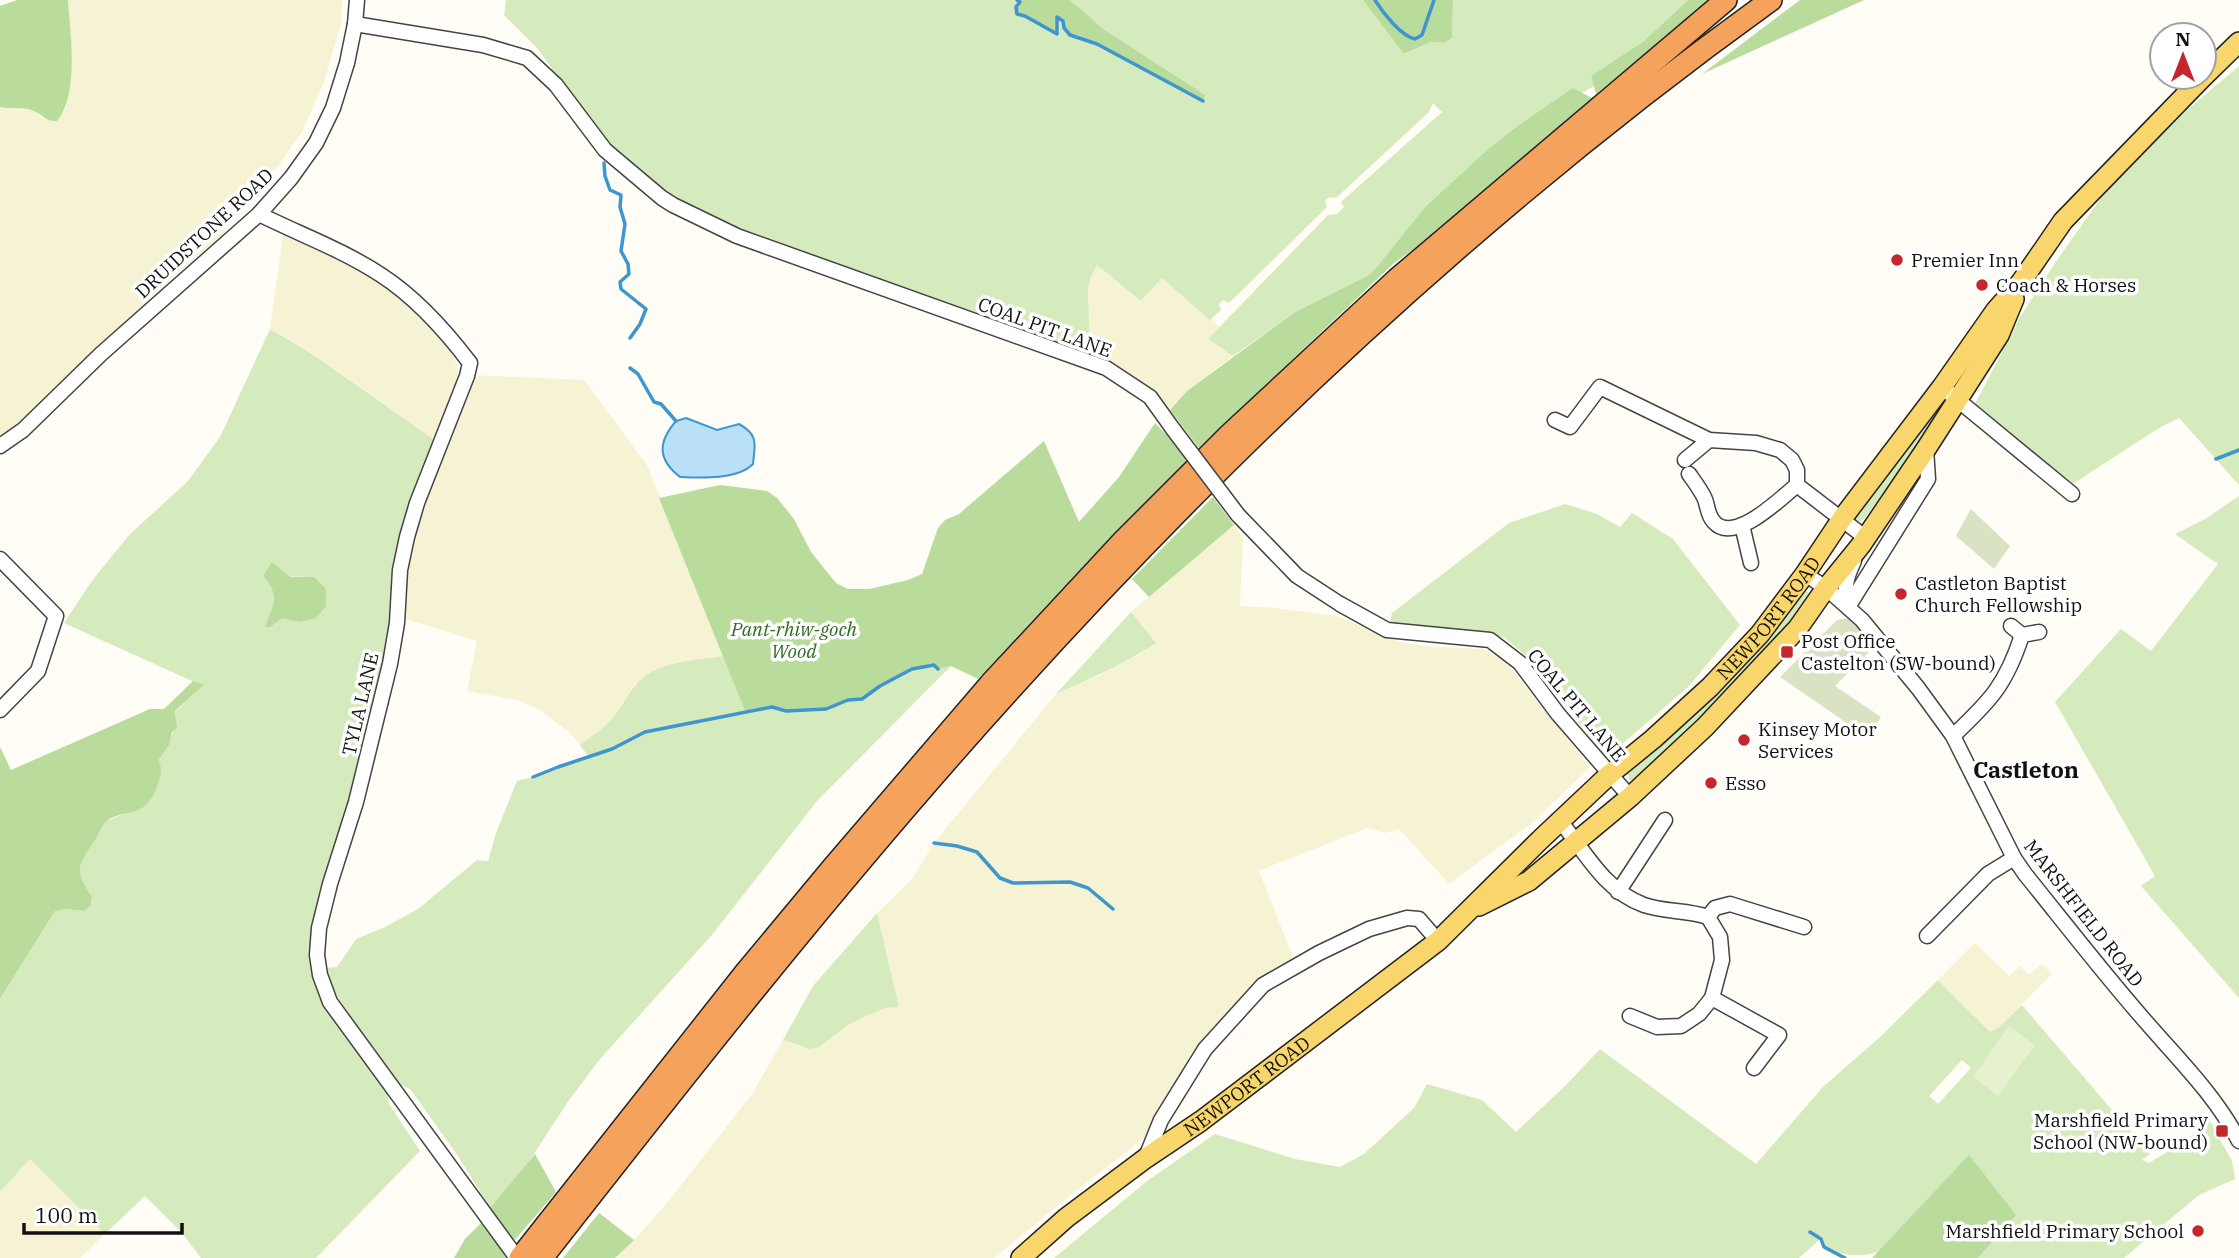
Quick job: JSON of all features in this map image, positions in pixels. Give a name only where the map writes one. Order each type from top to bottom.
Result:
[{"type":"highway","points":[[516,1255],[834,866],[985,690],[1124,540],[1237,428],[1397,279],[1726,0]]},
{"type":"highway","points":[[542,1258],[866,855],[1007,692],[1145,545],[1290,402],[1434,271],[1588,141],[1771,0]]},
{"type":"main road","name":"NEWPORT ROAD","points":[[2218,62],[2239,43]]},
{"type":"main road","name":"NEWPORT ROAD","points":[[1021,1258],[1066,1218],[1201,1121],[1438,941],[1506,872],[1610,774],[1710,687],[1759,634],[1805,574],[1841,520],[1942,387],[1996,310],[2021,282],[2063,221],[2189,91]]},
{"type":"main road","name":"NEWPORT ROAD","points":[[1468,912],[1529,881],[1630,797],[1705,727],[1789,637],[1864,542],[1926,449],[1999,335],[2021,282]]},
{"type":"street","name":"DRUIDSTONE ROAD","points":[[0,446],[23,430],[101,354],[259,214],[291,178],[316,143],[332,108],[347,62],[357,0]]},
{"type":"street","name":"COAL PIT LANE","points":[[355,24],[482,45],[527,58],[556,85],[605,150],[673,205],[737,236],[1106,368],[1150,397],[1238,515],[1297,576],[1340,604],[1387,629],[1490,640],[1520,663],[1558,714],[1630,797]]},
{"type":"street","name":"TYLA LANE","points":[[259,214],[383,275],[439,326],[470,363],[417,503],[404,549],[390,664],[356,802],[330,884],[319,928],[317,955],[320,975],[330,1002],[516,1255]]},
{"type":"street","points":[[1555,420],[1570,427],[1600,387],[1709,440],[1756,443],[1780,450],[1797,470],[1797,485]]},
{"type":"street","points":[[1942,387],[2072,494]]},
{"type":"street","points":[[1709,440],[1687,467],[1705,498],[1714,522],[1723,528],[1735,528],[1756,518],[1797,485]]},
{"type":"street","points":[[1848,607],[1928,479],[1926,449]]},
{"type":"street","points":[[1797,485],[1864,542],[1847,575],[1843,592],[1848,607]]},
{"type":"street","points":[[1742,525],[1751,563]]},
{"type":"street","points":[[0,559],[56,616],[38,671],[0,710]]},
{"type":"street","name":"MARSHFIELD ROAD","points":[[1805,574],[1826,587],[1862,620],[1918,688],[1953,736],[2014,858],[2129,1002],[2235,1122],[2239,1141]]},
{"type":"street","points":[[1953,736],[1988,703],[2006,677],[2017,630],[2039,632]]},
{"type":"street","points":[[1618,892],[1665,820]]},
{"type":"street","points":[[1561,822],[1611,887],[1644,905],[1667,910],[1692,911],[1707,917],[1720,937],[1721,960],[1712,998],[1699,1014],[1681,1027],[1657,1027],[1630,1016]]},
{"type":"street","points":[[1927,936],[1988,874],[2014,858]]},
{"type":"street","points":[[1707,917],[1715,908],[1730,904],[1804,927]]},
{"type":"street","points":[[1146,1158],[1161,1120],[1205,1049],[1263,985],[1319,953],[1369,929],[1407,918],[1419,919],[1438,941]]},
{"type":"street","points":[[1712,998],[1779,1035],[1754,1068]]},
{"type":"shaded area","points":[[68,0],[342,0],[341,23],[324,82],[303,130],[279,165],[230,218],[223,234],[165,284],[27,419],[0,437],[0,107],[35,111],[42,118],[64,112],[71,83],[72,56]]},
{"type":"shaded area","points":[[283,234],[376,278],[396,293],[449,346],[458,368],[457,380],[452,402],[436,441],[312,353],[270,329]]},
{"type":"shaded area","points":[[1097,265],[1141,301],[1162,278],[1220,327],[1209,339],[1233,356],[1187,391],[1170,410],[1149,387],[1112,363],[1090,355],[1088,289]]},
{"type":"shaded area","points":[[473,375],[584,380],[647,465],[723,656],[665,666],[635,684],[616,714],[602,729],[580,745],[571,734],[540,710],[518,700],[467,691],[477,641],[406,619],[401,609],[413,532]]},
{"type":"shaded area","points":[[1234,525],[1243,537],[1240,606],[1337,616],[1399,642],[1483,649],[1504,660],[1590,767],[1532,823],[1449,884],[1399,829],[1385,833],[1367,828],[1259,871],[1293,957],[1245,996],[1188,1061],[1144,1138],[994,1258],[615,1258],[668,1202],[752,1094],[783,1040],[800,1047],[819,1047],[851,1023],[885,1008],[899,1007],[877,913],[913,878],[934,843],[1056,694],[1098,676],[1155,643],[1131,612]]},
{"type":"shaded area","points":[[1975,943],[2009,976],[2020,966],[2029,975],[2042,964],[2052,974],[1990,1033],[1938,980]]},
{"type":"shaded area","points":[[30,1159],[105,1234],[80,1258],[0,1258],[0,1192]]},
{"type":"green space","points":[[17,0],[68,0],[71,79],[69,95],[57,121],[48,120],[32,110],[0,107],[0,6]]},
{"type":"green space","points":[[506,0],[1017,0],[1020,2],[1017,14],[1056,34],[1057,17],[1063,21],[1070,35],[1097,44],[1203,101],[1106,31],[1070,0],[1363,0],[1405,54],[1431,42],[1445,43],[1452,38],[1453,0],[1688,0],[1644,41],[1591,76],[1594,86],[1582,93],[1573,89],[1488,149],[1425,207],[1371,274],[1295,312],[1233,356],[1208,339],[1328,215],[1337,214],[1344,207],[1341,202],[1442,112],[1433,103],[1428,113],[1336,198],[1329,197],[1325,201],[1327,207],[1229,303],[1223,300],[1219,304],[1221,310],[1210,320],[1162,278],[1141,301],[1097,265],[1088,289],[1090,355],[1013,331],[822,263],[733,227],[678,200],[641,174],[596,131],[538,49],[504,15]]},
{"type":"green space","points":[[1017,0],[1070,0],[1106,31],[1205,95],[1203,101],[1097,44],[1070,35],[1064,28],[1063,21],[1057,18],[1057,34],[1017,14],[1016,7],[1020,2]]},
{"type":"green space","points":[[1363,0],[1453,0],[1452,38],[1445,43],[1431,42],[1404,54]]},
{"type":"green space","points":[[1688,0],[1709,0],[1596,94],[1591,76],[1644,41]]},
{"type":"green space","points":[[1800,0],[1864,0],[1702,74]]},
{"type":"green space","points":[[2239,66],[2239,485],[2179,418],[2071,485],[1973,408],[2020,317],[2108,188],[2187,110],[2209,91],[2218,91],[2218,84]]},
{"type":"green space","points":[[1573,88],[1592,98],[1394,263],[1199,448],[1170,410],[1187,391],[1295,312],[1371,274],[1425,207],[1488,149]]},
{"type":"green space","points":[[270,329],[311,353],[436,441],[396,554],[387,653],[358,774],[310,944],[310,960],[319,989],[387,1090],[389,1104],[420,1151],[316,1258],[201,1258],[182,1233],[145,1196],[105,1234],[30,1159],[0,1192],[0,999],[55,911],[84,911],[83,884],[79,870],[82,860],[107,821],[141,809],[156,765],[174,731],[175,712],[203,686],[64,623],[91,582],[129,535],[188,481],[220,437]],"holes":[[[263,576],[314,577],[290,619],[282,618],[266,627],[274,601],[272,590]]]},
{"type":"green space","points":[[1947,401],[1946,410],[1864,519],[1857,522],[1852,520],[1852,514],[1941,402]]},
{"type":"green space","name":"Pant-rhiw-goch Wood","points":[[1155,423],[1188,460],[1106,542],[978,679],[951,666],[938,669],[934,665],[912,669],[862,699],[848,700],[826,709],[786,711],[772,707],[745,711],[659,498],[720,485],[767,491],[777,498],[794,519],[811,552],[836,583],[848,589],[869,589],[922,574],[938,528],[945,520],[959,514],[1044,441],[1079,522],[1119,477]]},
{"type":"green space","points":[[2239,496],[2239,998],[2141,886],[2155,876],[2055,702],[2121,629],[2151,651],[2218,564],[2175,534],[2205,519]]},
{"type":"green space","points":[[1213,497],[1234,525],[1149,597],[1132,579]]},
{"type":"green space","points":[[1565,504],[1597,514],[1620,527],[1632,513],[1673,539],[1740,625],[1688,687],[1606,758],[1525,655],[1505,638],[1482,631],[1408,627],[1390,622],[1392,613],[1509,523]]},
{"type":"green space","points":[[1971,509],[2010,546],[1994,569],[1956,536]]},
{"type":"green space","points":[[272,562],[290,577],[314,577],[326,589],[326,606],[316,618],[300,622],[282,618],[270,627],[265,627],[274,600],[272,589],[263,576]]},
{"type":"green space","points":[[1804,591],[1808,592],[1809,596],[1805,604],[1744,672],[1658,759],[1635,780],[1629,780],[1628,774],[1727,680]]},
{"type":"green space","points":[[1131,612],[1156,643],[1094,677],[1056,694]]},
{"type":"green space","points":[[1849,618],[1876,645],[1835,686],[1881,717],[1867,737],[1780,677],[1837,620]]},
{"type":"green space","points":[[723,656],[745,711],[772,707],[787,711],[826,709],[848,700],[862,699],[912,669],[934,665],[938,669],[951,666],[817,801],[711,936],[600,1059],[567,1103],[526,1166],[490,1208],[458,1156],[411,1090],[399,1084],[358,1029],[339,1000],[325,968],[337,967],[356,939],[418,909],[477,860],[488,861],[517,781],[589,757],[580,745],[609,722],[643,678],[656,670],[675,664]]},
{"type":"green space","points":[[193,681],[204,685],[175,711],[177,728],[172,732],[169,745],[159,759],[161,774],[152,796],[142,808],[107,821],[81,863],[80,874],[92,898],[90,906],[84,911],[55,911],[0,999],[0,747],[11,770],[150,709],[164,709]]},
{"type":"green space","points":[[877,913],[899,1007],[885,1008],[851,1023],[819,1047],[809,1049],[783,1040],[813,986]]},
{"type":"green space","points":[[1938,980],[1990,1032],[2022,1005],[2150,1154],[2142,1160],[2149,1163],[2182,1143],[2210,1121],[2232,1161],[2235,1179],[2199,1195],[2124,1258],[1978,1258],[2016,1215],[1866,1255],[1838,1252],[1824,1247],[1820,1239],[1799,1258],[1054,1258],[1147,1181],[1215,1134],[1295,1159],[1340,1167],[1364,1154],[1414,1108],[1427,1084],[1482,1100],[1516,1132],[1600,1049],[1756,1164],[1823,1087],[1880,1037]],"holes":[[[1962,1060],[1971,1068],[1938,1104],[1929,1096]]]},
{"type":"green space","points":[[2009,1026],[2035,1045],[1998,1096],[1973,1077]]},
{"type":"green space","points":[[535,1154],[556,1192],[514,1241],[490,1208]]},
{"type":"green space","points":[[1969,1155],[2016,1215],[1978,1258],[1872,1258]]},
{"type":"green space","points":[[599,1213],[634,1240],[615,1258],[563,1258]]},
{"type":"green space","points":[[482,1222],[507,1256],[454,1258],[465,1239]]},
{"type":"water","points":[[686,418],[717,430],[739,424],[745,428],[753,436],[753,464],[738,473],[728,475],[708,478],[680,477],[667,464],[663,443],[676,421]]},
{"type":"waterway","points":[[1017,0],[1020,2],[1016,7],[1017,14],[1057,34],[1057,17],[1063,21],[1064,28],[1070,35],[1097,44],[1203,101]]},
{"type":"waterway","points":[[1375,0],[1398,29],[1415,39],[1422,35],[1434,0]]},
{"type":"waterway","points":[[604,163],[610,190],[621,195],[620,207],[625,224],[621,251],[628,264],[629,274],[620,282],[621,289],[646,309],[630,338]]},
{"type":"waterway","points":[[630,368],[638,374],[654,402],[661,404],[676,421]]},
{"type":"waterway","points":[[2216,459],[2239,450]]},
{"type":"waterway","points":[[533,777],[612,749],[645,732],[772,707],[786,711],[826,709],[848,700],[862,699],[912,669],[934,665],[938,669]]},
{"type":"waterway","points":[[934,843],[977,852],[1000,878],[1013,883],[1070,882],[1088,888],[1113,909]]},
{"type":"waterway","points":[[1810,1232],[1821,1239],[1824,1247],[1845,1258]]},
{"type":"place","name":"Premier Inn","points":[[1897,260]]},
{"type":"place","name":"Coach & Horses","points":[[1982,285]]},
{"type":"place","name":"Castleton Baptist Church Fellowship","points":[[1901,594]]},
{"type":"place","name":"Post Office Castelton (SW-bound)","points":[[1787,652]]},
{"type":"place","name":"Kinsey Motor Services","points":[[1744,740]]},
{"type":"place","name":"Esso","points":[[1711,783]]},
{"type":"place","name":"Marshfield Primary School (NW-bound)","points":[[2222,1131]]},
{"type":"place","name":"Marshfield Primary School","points":[[2198,1231]]},
{"type":"district","name":"Castleton","points":[[2026,770]]}]
